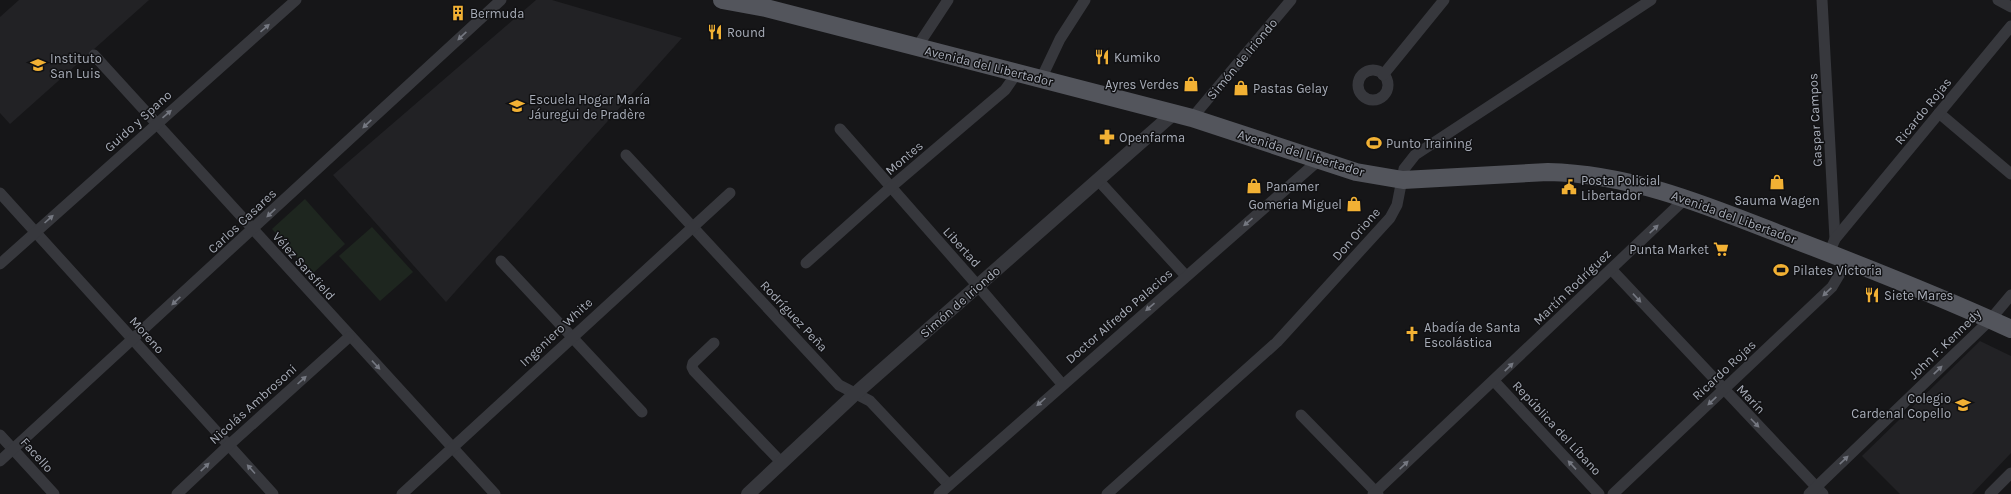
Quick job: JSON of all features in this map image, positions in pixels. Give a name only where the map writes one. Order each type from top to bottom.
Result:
[{"type":"main road","name":"Avenida del Libertador","points":[[722,0],[768,4],[917,47],[1174,113],[1356,172],[1403,180],[1548,172],[1600,176],[1686,198],[1832,246],[1848,260],[2011,329]]},
{"type":"street","name":"Guido y Spano","points":[[0,264],[296,0]]},
{"type":"street","name":"Carlos Casares","points":[[0,461],[501,0]]},
{"type":"street","points":[[917,47],[948,0]]},
{"type":"street","points":[[1041,79],[1060,39],[1085,0]]},
{"type":"street","name":"Simón de Iriondo","points":[[1192,118],[1292,0]]},
{"type":"street","points":[[1384,75],[1444,0]]},
{"type":"street","name":"Don Orione","points":[[1107,494],[1277,342],[1390,218],[1397,205],[1404,169],[1415,155],[1651,0]]},
{"type":"street","name":"Gaspar Campos","points":[[1822,0],[1832,246]]},
{"type":"street","points":[[1998,0],[2011,7]]},
{"type":"street","name":"Ricardo Rojas","points":[[1832,246],[2011,26]]},
{"type":"street","name":"Vélez Sarsfield","points":[[94,55],[349,337],[495,494]]},
{"type":"street","name":"Montes","points":[[806,263],[891,187],[1004,90],[1018,73]]},
{"type":"street","name":"Simón de Iriondo","points":[[748,494],[856,393],[1174,113]]},
{"type":"street","points":[[1939,113],[2011,174]]},
{"type":"street","name":"Libertad","points":[[840,129],[1062,384]]},
{"type":"street","name":"Rodríguez Peña","points":[[626,155],[691,227],[839,385],[870,401],[949,485]]},
{"type":"street","name":"Doctor Alfredo Palacios","points":[[939,494],[1062,384],[1319,160]]},
{"type":"street","points":[[1098,180],[1186,276]]},
{"type":"street","name":"Ingeniero White","points":[[402,494],[572,336],[730,193]]},
{"type":"street","name":"Moreno","points":[[0,194],[273,494]]},
{"type":"street","name":"Martín Rodríguez","points":[[1375,493],[1686,198]]},
{"type":"street","name":"Ricardo Rojas","points":[[1613,494],[1832,287],[1848,260]]},
{"type":"street","points":[[501,261],[642,412]]},
{"type":"street","name":"Marín","points":[[1611,269],[1816,492]]},
{"type":"street","name":"John F. Kennedy","points":[[1816,492],[1990,320],[2011,295]]},
{"type":"street","name":"Nicolás Ambrosoni","points":[[177,494],[349,337]]},
{"type":"street","points":[[714,343],[693,363],[692,366],[694,372],[782,463]]},
{"type":"street","name":"República del Líbano","points":[[1494,381],[1599,494]]},
{"type":"street","points":[[1301,415],[1375,493]]},
{"type":"street","name":"Facello","points":[[0,435],[54,494]]},
{"type":"street","points":[[1990,494],[2011,473]]},
{"type":"shaded area","name":"Instituto San Luis","points":[[19,0],[149,0],[10,124],[0,113],[0,17]]},
{"type":"shaded area","name":"Escuela Hogar María Jáuregui de Pradère","points":[[536,0],[552,0],[682,38],[446,302],[333,175]]},
{"type":"shaded area","points":[[305,199],[345,244],[312,274],[272,229]]},
{"type":"shaded area","points":[[372,227],[413,272],[380,301],[339,256]]},
{"type":"shaded area","name":"Colegio Cardenal Copello","points":[[1980,341],[2011,356],[2011,453],[1972,494],[1900,494],[1862,456]]},
{"type":"place","name":"Bermuda","points":[[458,13]]},
{"type":"place","name":"Round","points":[[715,32]]},
{"type":"place","name":"Kumiko","points":[[1102,57]]},
{"type":"place","name":"Instituto San Luis","points":[[38,65]]},
{"type":"place","name":"Ayres Verdes","points":[[1191,84]]},
{"type":"place","name":"Pastas Gelay","points":[[1241,88]]},
{"type":"place","name":"Escuela Hogar María Jáuregui de Pradère","points":[[517,106]]},
{"type":"place","name":"Openfarma","points":[[1107,137]]},
{"type":"place","name":"Punto Training","points":[[1374,143]]},
{"type":"place","name":"Sauma Wagen","points":[[1777,182]]},
{"type":"place","name":"Panamer","points":[[1254,186]]},
{"type":"place","name":"Posta Policial Libertador","points":[[1569,187]]},
{"type":"place","name":"Gomeria Miguel","points":[[1354,204]]},
{"type":"place","name":"Punta Market","points":[[1721,249]]},
{"type":"place","name":"Pilates Victoria","points":[[1781,270]]},
{"type":"place","name":"Siete Mares","points":[[1872,295]]},
{"type":"place","name":"Abadía de Santa Escolástica","points":[[1412,334]]},
{"type":"place","name":"Colegio Cardenal Copello","points":[[1963,405]]}]
